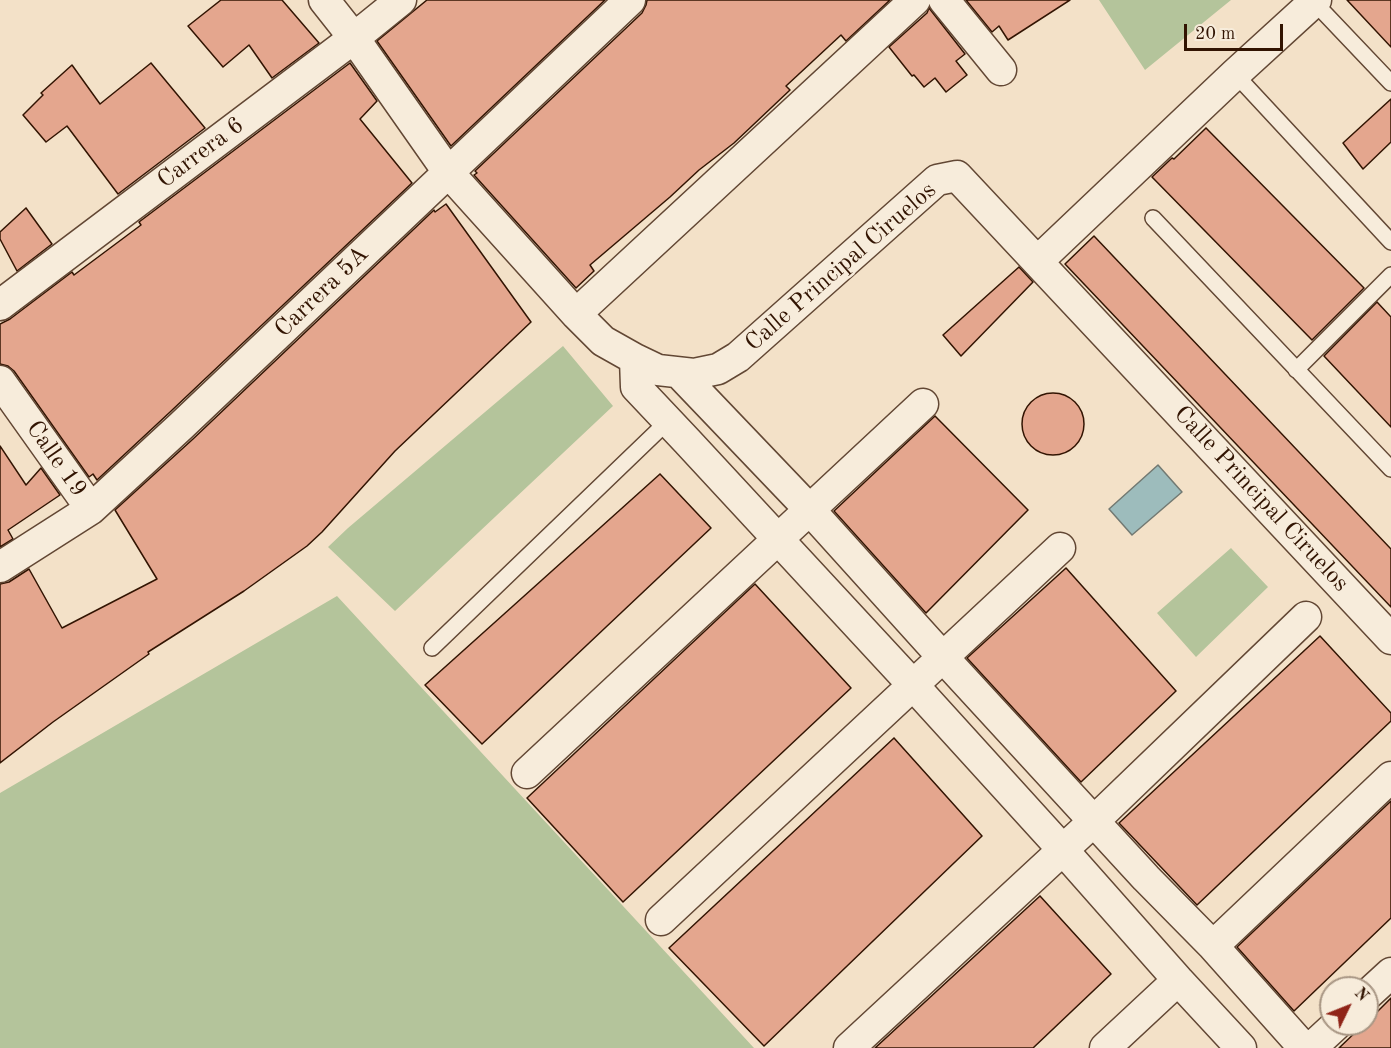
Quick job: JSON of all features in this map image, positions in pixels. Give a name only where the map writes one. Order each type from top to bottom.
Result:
[{"type":"street","name":"Calle Principal Ciruelos","points":[[324,0],[354,38],[448,172],[576,314],[603,341],[658,370],[694,374],[718,369],[738,357],[937,180],[957,176],[1391,639]]},
{"type":"street","name":"Carrera 6","points":[[0,305],[401,0]]},
{"type":"street","name":"Carrera 5A","points":[[0,567],[91,509],[630,0]]},
{"type":"street","points":[[576,314],[915,0]]},
{"type":"street","points":[[944,0],[1001,70]]},
{"type":"street","points":[[1038,261],[1315,1]]},
{"type":"street","points":[[635,359],[636,387],[913,685],[1241,1048]]},
{"type":"street","points":[[680,374],[809,509],[1094,821],[1213,946],[1304,1048]]},
{"type":"street","name":"Calle 19","points":[[0,381],[91,509]]},
{"type":"street","points":[[673,426],[709,403]]},
{"type":"street","points":[[526,773],[923,404]]},
{"type":"street","points":[[662,920],[1060,548]]},
{"type":"street","points":[[849,1048],[1094,821],[1306,617]]},
{"type":"street","points":[[1213,946],[1391,777]]},
{"type":"street","points":[[1178,980],[1174,960],[1181,948],[1194,942],[1213,946]]},
{"type":"street","points":[[1379,984],[1391,973]]},
{"type":"street","points":[[1106,1048],[1178,980]]},
{"type":"street","points":[[1311,1048],[1324,1036]]},
{"type":"lane","points":[[1315,1],[1391,83]]},
{"type":"lane","points":[[1235,74],[1391,242]]},
{"type":"lane","points":[[1153,218],[1391,470]]},
{"type":"lane","points":[[1296,370],[1391,275]]},
{"type":"lane","points":[[432,648],[673,426]]},
{"type":"green space","points":[[1099,0],[1231,0],[1145,70]]},
{"type":"green space","points":[[563,346],[613,406],[395,611],[328,547]]},
{"type":"green space","points":[[1231,548],[1268,587],[1196,657],[1157,613]]},
{"type":"green space","points":[[337,596],[754,1048],[0,1048],[0,793]]},
{"type":"water","points":[[1158,465],[1182,492],[1132,535],[1109,509]]},
{"type":"building","points":[[221,0],[282,0],[319,43],[272,78],[249,45],[223,67],[188,26]]},
{"type":"building","points":[[427,0],[605,0],[451,146],[377,41]]},
{"type":"building","points":[[647,0],[890,0],[846,41],[841,35],[786,86],[790,90],[734,143],[699,170],[590,265],[594,271],[576,288],[474,175],[477,173],[475,171],[642,13]]},
{"type":"building","points":[[966,0],[1070,0],[1008,40],[999,26],[992,32]]},
{"type":"building","points":[[1347,0],[1391,0],[1391,47]]},
{"type":"building","points":[[929,8],[965,54],[956,61],[967,75],[946,92],[935,78],[924,87],[889,47],[927,13]]},
{"type":"building","points":[[151,63],[205,128],[118,194],[67,126],[46,142],[23,115],[43,95],[41,93],[72,65],[100,104]]},
{"type":"building","points":[[350,63],[377,101],[360,119],[412,183],[97,480],[93,474],[89,477],[14,371],[0,364],[0,324],[10,319],[72,272],[74,275],[141,225],[139,222]]},
{"type":"building","points":[[1391,99],[1391,142],[1363,169],[1343,143]]},
{"type":"building","points":[[1206,128],[1364,288],[1312,340],[1152,177]]},
{"type":"building","points":[[446,204],[531,322],[395,451],[307,546],[244,591],[148,652],[149,654],[0,763],[0,584],[9,582],[29,569],[62,628],[157,579],[115,510],[434,210],[435,212]]},
{"type":"building","points":[[26,208],[52,244],[17,271],[0,239],[0,232]]},
{"type":"building","points":[[1094,236],[1391,549],[1391,607],[1065,264]]},
{"type":"building","points":[[1019,267],[1033,282],[961,356],[943,335]]},
{"type":"building","points":[[1377,302],[1391,317],[1391,427],[1324,356]]},
{"type":"building","points":[[1047,393],[1059,393],[1075,402],[1082,412],[1084,424],[1082,436],[1075,446],[1059,455],[1047,455],[1036,450],[1027,441],[1022,430],[1022,418],[1027,407],[1036,398]]},
{"type":"building","points":[[935,416],[1028,510],[926,613],[834,511]]},
{"type":"building","points":[[0,446],[26,485],[41,468],[60,495],[8,530],[13,539],[0,547]]},
{"type":"building","points":[[660,474],[711,528],[482,744],[425,685]]},
{"type":"building","points":[[1066,568],[1176,691],[1081,782],[967,658]]},
{"type":"building","points":[[755,584],[851,688],[623,902],[527,798]]},
{"type":"building","points":[[1320,636],[1391,713],[1391,721],[1197,905],[1119,823]]},
{"type":"building","points":[[894,738],[982,836],[764,1046],[669,948]]},
{"type":"building","points":[[1391,801],[1391,918],[1331,976],[1319,976],[1319,987],[1294,1011],[1237,947]]},
{"type":"building","points":[[1040,896],[1111,974],[1033,1048],[875,1048]]},
{"type":"building","points":[[1391,998],[1391,1048],[1339,1048],[1352,1036],[1379,1036],[1379,1010]]}]
